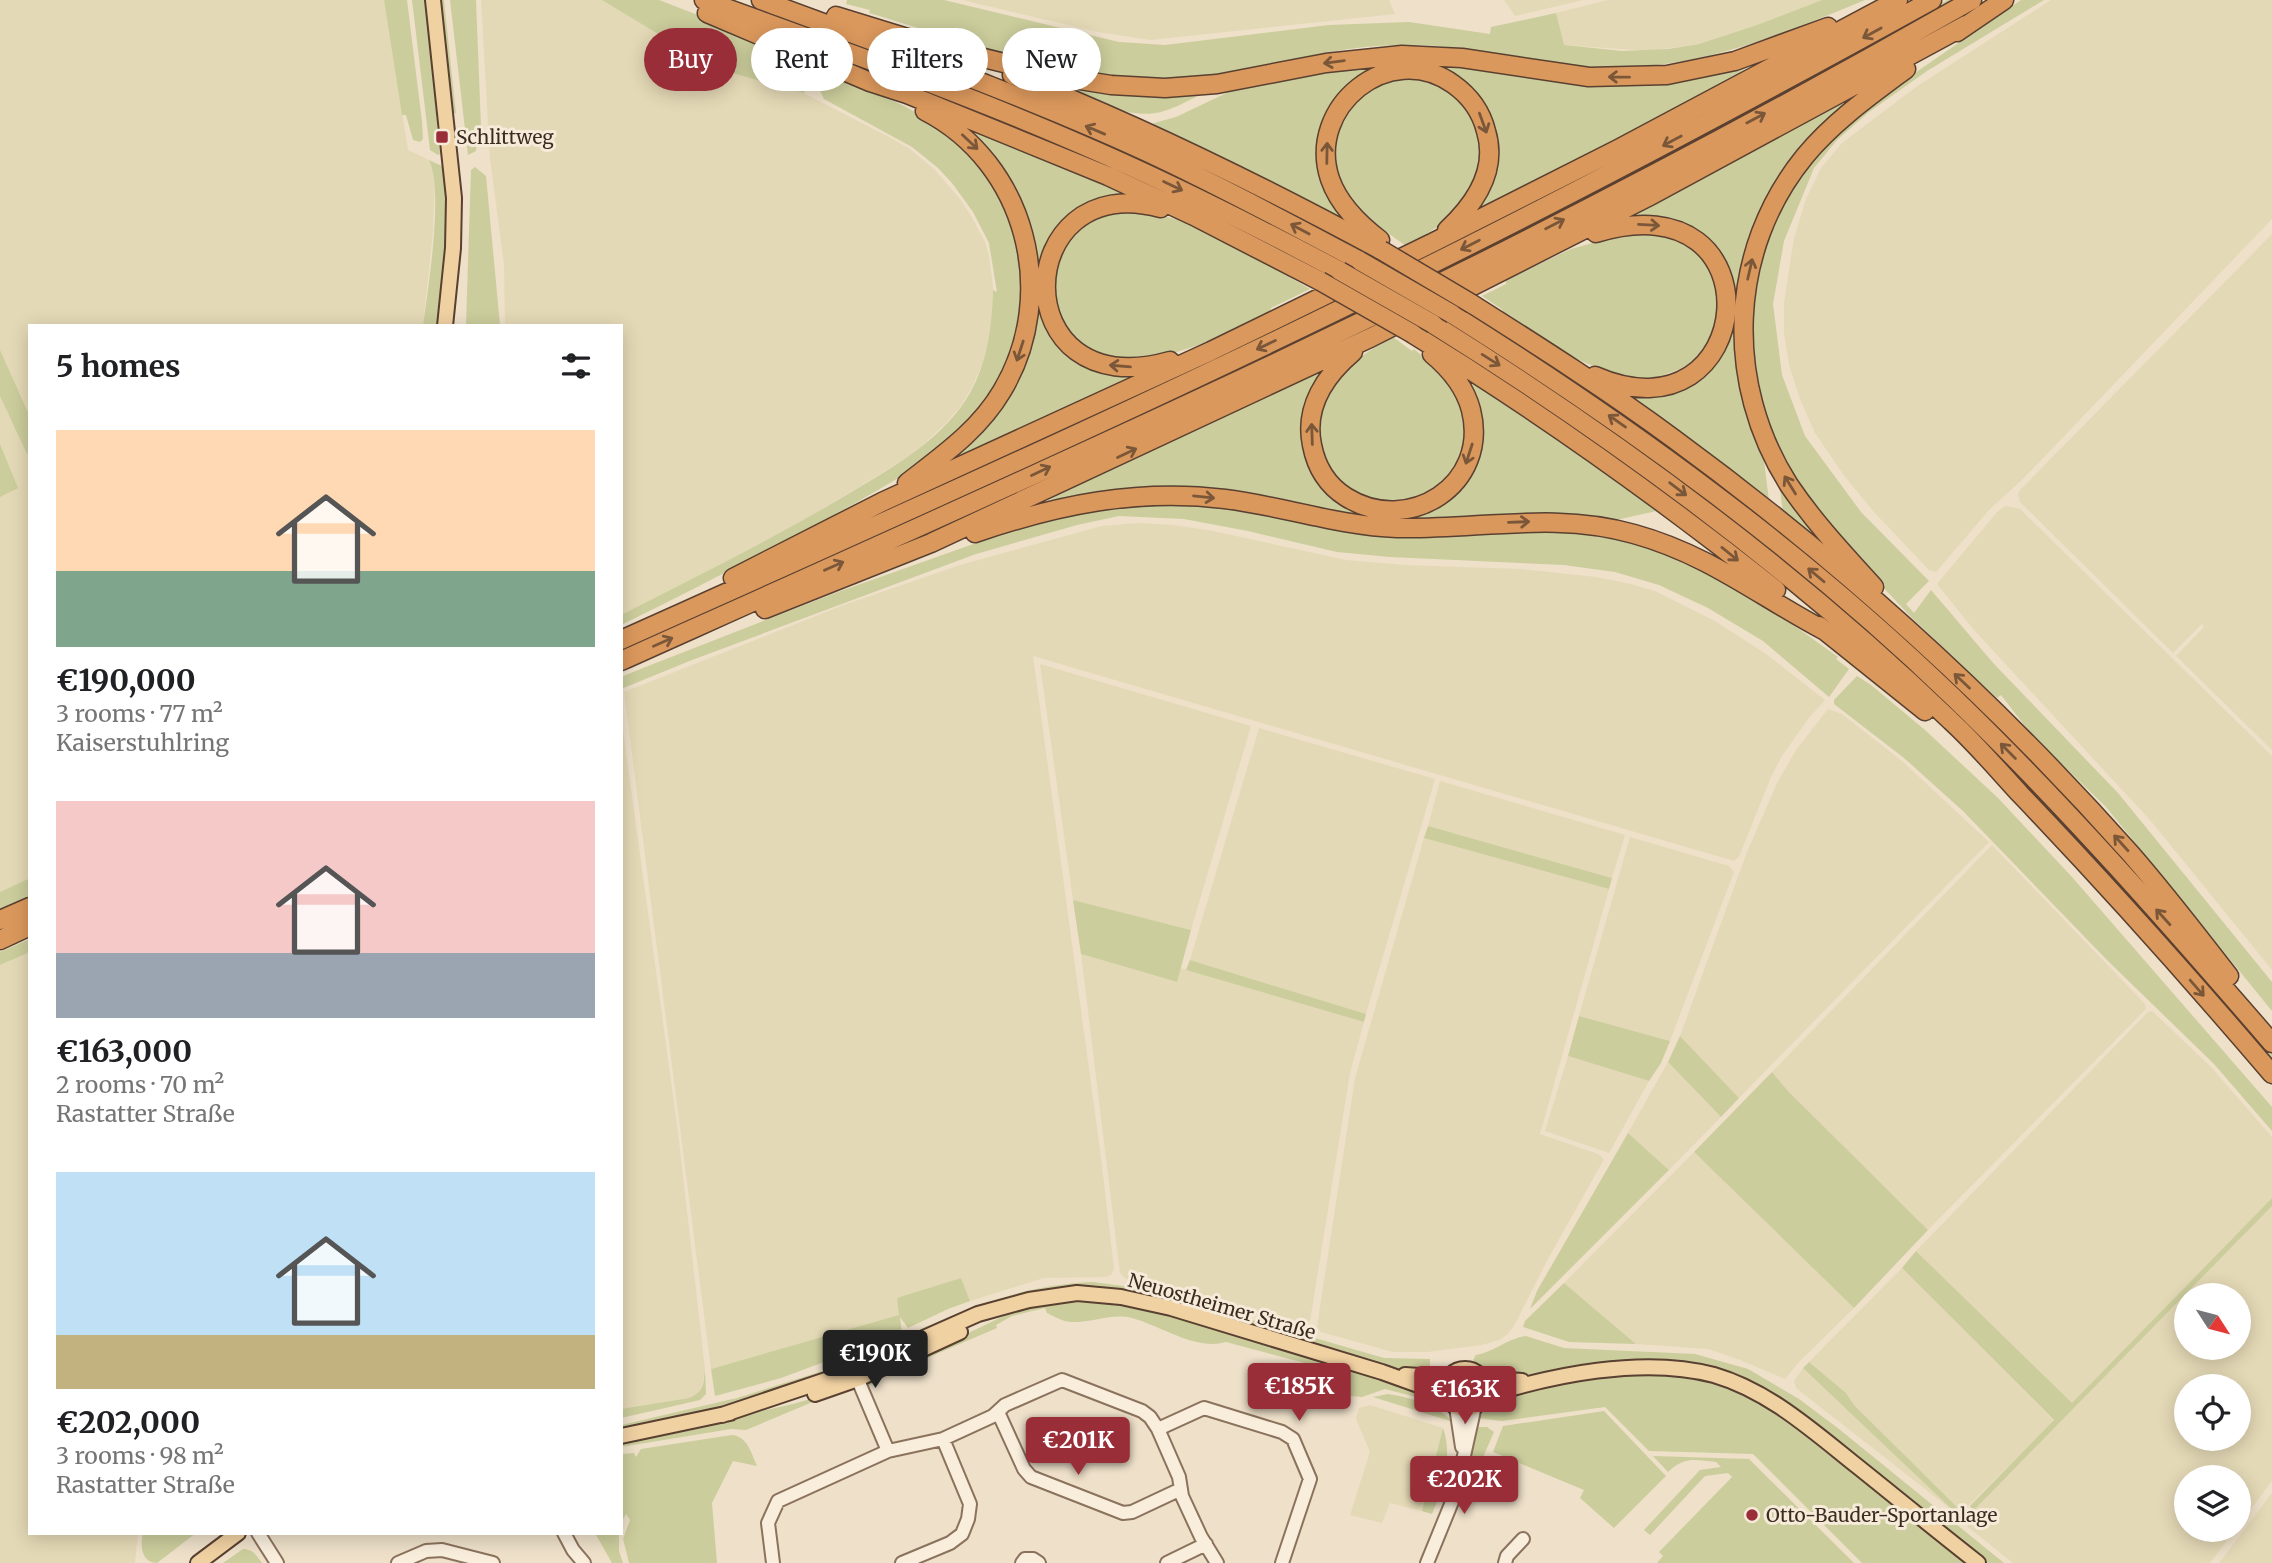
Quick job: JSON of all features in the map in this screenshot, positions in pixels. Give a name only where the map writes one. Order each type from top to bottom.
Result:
[{"type":"highway","points":[[696,0],[704,12],[751,28]]},
{"type":"highway","points":[[704,0],[766,28]]},
{"type":"highway","points":[[761,0],[846,25],[1150,154],[1256,205],[1452,314],[1550,376],[1654,447],[1800,561],[1891,625],[1952,696],[2064,810],[2175,931],[2272,1043]]},
{"type":"highway","points":[[788,0],[825,18]]},
{"type":"highway","points":[[662,622],[700,595],[882,502],[1211,351],[1434,242],[1898,0]]},
{"type":"highway","points":[[623,639],[1003,468],[1403,278],[1626,165],[1932,0]]},
{"type":"highway","points":[[623,660],[1197,400],[1470,268],[1681,159],[1972,0]]},
{"type":"highway","points":[[1891,625],[1886,601],[1810,513],[1772,454],[1757,418],[1747,381],[1742,336],[1749,271],[1759,235],[1783,187],[1807,153],[1852,111],[1966,25],[2004,0]]},
{"type":"highway","points":[[988,59],[1061,77],[1111,85],[1165,88],[1217,84],[1326,63],[1402,55],[1462,58],[1562,75],[1642,78],[1735,61],[1818,30],[1858,19]]},
{"type":"highway","points":[[846,25],[867,30]]},
{"type":"highway","points":[[704,623],[758,612],[932,543],[1372,337],[1559,243],[1966,25]]},
{"type":"highway","points":[[853,63],[1004,112],[1087,147],[1246,222],[1433,324],[1549,398],[1657,474],[1751,546],[1970,751],[2003,775],[2152,936],[2272,1074]]},
{"type":"highway","points":[[988,67],[1065,96],[1178,146],[1385,249],[1567,364],[1673,438],[1779,519],[1891,625],[2022,738],[2106,827],[2168,899],[2272,1030]]},
{"type":"highway","points":[[1385,249],[1342,202],[1331,180],[1327,164],[1327,145],[1337,112],[1352,92],[1372,79],[1398,71],[1424,72],[1438,76],[1461,90],[1479,112],[1489,140],[1489,163],[1477,196],[1434,242]]},
{"type":"highway","points":[[882,502],[956,445],[978,424],[995,402],[1008,381],[1022,345],[1028,321],[1031,283],[1027,248],[1018,216],[1004,184],[984,156],[965,137],[940,119],[887,91]]},
{"type":"highway","points":[[898,91],[1029,142],[1194,216],[1320,281],[1413,334],[1530,409],[1642,486],[1827,632]]},
{"type":"highway","points":[[1194,216],[1129,203],[1101,208],[1082,217],[1064,233],[1051,255],[1045,281],[1046,300],[1052,320],[1066,341],[1082,355],[1097,362],[1121,367],[1140,367],[1211,351]]},
{"type":"highway","points":[[1559,243],[1634,224],[1653,224],[1675,229],[1694,240],[1713,259],[1724,282],[1728,305],[1724,330],[1713,352],[1698,369],[1671,383],[1652,387],[1623,385],[1601,379],[1567,364]]},
{"type":"highway","points":[[1372,337],[1343,361],[1324,384],[1312,413],[1311,439],[1318,464],[1341,493],[1368,508],[1397,511],[1425,505],[1450,487],[1466,463],[1473,438],[1471,411],[1461,387],[1413,334]]},
{"type":"highway","points":[[932,543],[1064,507],[1114,497],[1147,495],[1227,499],[1375,526],[1426,527],[1539,521],[1598,525],[1685,551],[1739,579],[1802,619],[1868,655]]},
{"type":"highway","points":[[0,920],[28,908]]},
{"type":"highway","points":[[0,940],[28,927]]},
{"type":"main road","points":[[433,0],[454,198],[453,248],[445,324]]},
{"type":"main road","name":"Neuostheimer Straße","points":[[623,1436],[805,1398],[856,1374],[938,1343],[1008,1307],[1065,1294],[1121,1297],[1171,1308],[1382,1372],[1469,1409],[1479,1402],[1531,1382]]},
{"type":"main road","name":"Neuostheimer Straße","points":[[1382,1372],[1449,1378],[1465,1370],[1481,1378],[1531,1382],[1643,1367],[1692,1371],[1735,1382],[1768,1399],[1807,1426],[1978,1563]]},
{"type":"main road","points":[[1449,1378],[1445,1389],[1451,1401]]},
{"type":"main road","points":[[1479,1402],[1485,1391],[1481,1378]]},
{"type":"main road","points":[[189,1563],[221,1535]]},
{"type":"main road","points":[[198,1563],[235,1535]]},
{"type":"street","points":[[856,1374],[888,1451]]},
{"type":"street","points":[[773,1563],[768,1523],[778,1501],[888,1451],[943,1439],[993,1416],[1005,1405],[1062,1380],[1142,1411],[1150,1418],[1158,1429],[1179,1477],[1182,1496],[1217,1563]]},
{"type":"street","points":[[1451,1401],[1463,1458]]},
{"type":"street","points":[[1427,1563],[1456,1492],[1479,1402]]},
{"type":"street","points":[[1158,1429],[1204,1408],[1282,1432],[1293,1439],[1310,1479],[1282,1563]]},
{"type":"street","points":[[998,1412],[1024,1469],[1031,1476],[1124,1513],[1132,1512],[1181,1489]]},
{"type":"street","points":[[902,1563],[950,1543],[962,1534],[968,1519],[970,1504],[943,1439]]},
{"type":"street","points":[[259,1535],[278,1563]]},
{"type":"street","points":[[565,1535],[579,1561]]},
{"type":"street","points":[[1505,1563],[1507,1556],[1523,1539]]},
{"type":"street","points":[[1167,1563],[1206,1544]]},
{"type":"street","points":[[398,1563],[433,1550],[493,1563]]},
{"type":"street","points":[[1021,1563],[1025,1559],[1033,1559],[1039,1563]]},
{"type":"shaded area","points":[[0,0],[384,0],[408,150],[429,160],[435,172],[433,232],[423,324],[28,324],[28,879],[0,892]]},
{"type":"shaded area","points":[[481,0],[602,0],[648,28],[644,28],[644,91],[737,91],[737,74],[751,78],[751,91],[804,93],[910,149],[935,170],[960,199],[985,242],[993,287],[992,327],[983,362],[961,406],[913,454],[776,537],[623,614],[623,324],[505,324],[504,265],[490,158]]},
{"type":"shaded area","points":[[962,0],[1389,0],[1395,14],[1151,40],[1101,32],[1101,28],[1081,28]]},
{"type":"shaded area","points":[[1504,0],[1583,0],[1515,16]]},
{"type":"shaded area","points":[[1608,0],[1822,0],[1699,44],[1649,51],[1563,45],[1556,13]]},
{"type":"shaded area","points":[[2051,0],[2272,0],[2272,219],[2024,478],[1990,509],[1936,572],[1929,570],[1873,511],[1843,474],[1815,433],[1800,399],[1789,365],[1784,333],[1784,303],[1794,238],[1806,199],[1821,168],[1842,143],[1916,87]]},
{"type":"shaded area","points":[[2272,234],[2272,750],[2176,656],[2204,627],[2202,624],[2173,653],[2020,502],[2018,495]]},
{"type":"shaded area","points":[[2006,506],[2020,509],[2272,756],[2272,970],[2151,821],[1974,630],[1937,584],[1998,511]]},
{"type":"shaded area","points":[[1138,523],[1213,531],[1346,560],[1521,569],[1627,583],[1655,591],[1715,621],[1766,654],[1825,700],[1782,756],[1739,857],[1734,861],[1033,656],[1100,1150],[1114,1268],[1112,1274],[1107,1277],[1044,1278],[970,1301],[961,1278],[900,1315],[711,1369],[624,692],[841,606],[960,565],[1102,526]]},
{"type":"shaded area","points":[[1040,664],[1251,726],[1191,930],[1073,900]]},
{"type":"shaded area","points":[[1828,709],[1842,714],[1902,761],[1989,842],[1739,1098],[1680,1036],[1747,852],[1778,781],[1796,750]]},
{"type":"shaded area","points":[[1259,728],[1435,779],[1366,1014],[1190,960]]},
{"type":"shaded area","points":[[623,730],[678,1132],[705,1369],[699,1394],[623,1409]]},
{"type":"shaded area","points":[[1440,781],[1625,835],[1612,878],[1428,826]]},
{"type":"shaded area","points":[[1630,837],[1729,866],[1734,872],[1670,1041],[1579,1016]]},
{"type":"shaded area","points":[[1424,838],[1609,889],[1540,1134],[1598,1154],[1604,1159],[1508,1334],[1482,1345],[1427,1352],[1393,1352],[1321,1332],[1317,1327],[1355,1078]]},
{"type":"shaded area","points":[[1992,845],[2145,1004],[2146,1009],[1928,1230],[1772,1072]]},
{"type":"shaded area","points":[[28,953],[28,1535],[138,1535],[135,1563],[0,1563],[0,965]]},
{"type":"shaded area","points":[[1081,954],[1176,982],[1180,968],[1364,1022],[1350,1073],[1310,1321],[1304,1327],[1126,1279],[1120,1273]]},
{"type":"shaded area","points":[[2152,1011],[2211,1067],[2272,1137],[2272,1198],[2189,1283],[2174,1283],[2174,1299],[2072,1404],[1916,1251],[2148,1012]]},
{"type":"shaded area","points":[[1568,1056],[1649,1081],[1609,1153],[1545,1131]]},
{"type":"shaded area","points":[[1668,1062],[1721,1117],[1669,1170],[1628,1133]]},
{"type":"shaded area","points":[[1694,1152],[1854,1308],[1785,1379],[1708,1349],[1636,1344],[1564,1283]]},
{"type":"shaded area","points":[[2272,1206],[2272,1481],[2251,1509],[2251,1465],[2174,1465],[2174,1542],[2226,1542],[2210,1563],[2013,1563],[1968,1527],[1967,1521],[1973,1511],[2174,1306],[2174,1360],[2251,1360],[2251,1283],[2197,1283]]},
{"type":"shaded area","points":[[1902,1268],[2054,1421],[1962,1512],[1854,1405],[1846,1393],[1809,1362]]},
{"type":"shaded area","points":[[1803,1368],[1957,1514],[1796,1388],[1794,1381]]},
{"type":"shaded area","points":[[1370,1405],[1443,1428],[1422,1511],[1390,1503],[1382,1523],[1350,1515],[1370,1452],[1356,1419],[1359,1408]]},
{"type":"shaded area","points":[[2272,1493],[2272,1563],[2219,1563],[2235,1542],[2251,1542],[2251,1521]]},
{"type":"green space","points":[[384,0],[407,0],[422,122],[423,139],[420,142],[413,140],[406,115],[402,115]]},
{"type":"green space","points":[[412,0],[429,0],[439,93],[435,101],[438,155],[430,150]]},
{"type":"green space","points":[[439,0],[444,0],[456,114],[452,111]]},
{"type":"green space","points":[[450,0],[476,0],[481,127],[478,129],[476,151],[468,155]]},
{"type":"green space","points":[[602,0],[659,0],[728,28],[648,28]]},
{"type":"green space","points":[[847,0],[944,0],[1061,28],[1002,28],[1002,53],[988,49],[988,28],[919,28],[846,4]]},
{"type":"green space","points":[[1822,0],[1865,0],[1731,50],[1663,64],[1591,67],[1446,47],[1397,45],[1343,50],[1237,71],[1183,78],[1144,79],[1101,75],[1101,38],[1119,42],[1165,45],[1329,25],[1409,22],[1490,34],[1491,27],[1556,13],[1564,45],[1622,51],[1668,49],[1699,44]]},
{"type":"green space","points":[[1947,0],[1958,0],[1638,174],[1443,274],[1136,420],[623,652],[623,647],[1831,65]]},
{"type":"green space","points":[[2021,0],[2044,0],[1927,71],[1869,112],[1837,140],[1814,168],[1784,241],[1773,304],[1782,375],[1805,436],[1861,512],[1929,581],[1906,604],[1914,613],[1931,590],[1994,664],[2118,793],[2272,982],[2272,1011],[2106,807],[2032,735],[2001,695],[1997,698],[1912,618],[1848,550],[1809,502],[1770,437],[1750,364],[1752,285],[1779,204],[1828,139],[1909,77]]},
{"type":"green space","points":[[737,32],[751,39],[751,78],[737,74]]},
{"type":"green space","points":[[853,41],[867,46],[867,54],[853,47]]},
{"type":"green space","points":[[1428,62],[1594,84],[1627,85],[1660,83],[1747,67],[1702,95],[1472,214],[1493,161],[1459,83],[1382,70],[1323,131],[1353,225],[1231,162],[1151,126],[1235,89],[1333,68]]},
{"type":"green space","points":[[1412,79],[1434,85],[1452,95],[1466,109],[1475,126],[1480,145],[1479,165],[1473,185],[1461,204],[1436,228],[1406,246],[1385,231],[1382,234],[1349,198],[1335,164],[1335,145],[1339,127],[1359,98],[1392,81]]},
{"type":"green space","points":[[853,84],[916,112],[937,125],[975,159],[1000,194],[1010,217],[1022,266],[1021,313],[1008,359],[998,381],[971,420],[923,462],[802,532],[623,624],[623,614],[788,528],[906,458],[936,434],[961,407],[982,366],[989,336],[993,290],[997,292],[989,243],[973,212],[938,168],[912,147],[824,99],[820,91],[853,91]]},
{"type":"green space","points":[[1101,88],[1202,92],[1161,112],[1135,113],[1110,107],[1073,91],[1101,91]]},
{"type":"green space","points":[[951,91],[981,91],[1068,125],[1182,177],[1353,264],[1348,267]]},
{"type":"green space","points":[[1858,94],[1826,124],[1741,278],[1769,501],[1622,392],[1717,356],[1718,258],[1643,219],[1623,220]]},
{"type":"green space","points":[[973,132],[1000,140],[1134,197],[1053,241],[1052,331],[1144,372],[932,471],[976,433],[1036,295],[986,152]]},
{"type":"green space","points":[[429,160],[446,168],[447,227],[439,324],[423,324],[435,216],[433,174]]},
{"type":"green space","points":[[475,167],[486,176],[500,324],[466,324],[471,170]]},
{"type":"green space","points":[[1115,213],[1157,214],[1178,220],[1290,275],[1289,277],[1310,289],[1271,308],[1270,314],[1196,346],[1158,356],[1106,356],[1084,344],[1065,325],[1055,302],[1054,287],[1060,256],[1065,246],[1091,223]]},
{"type":"green space","points":[[1625,234],[1658,234],[1686,245],[1703,261],[1714,281],[1718,303],[1716,326],[1706,347],[1690,363],[1666,374],[1646,379],[1606,371],[1587,364],[1501,312],[1503,310],[1482,296],[1506,284],[1506,280],[1571,249]]},
{"type":"green space","points":[[1393,337],[1425,358],[1452,390],[1463,415],[1464,443],[1453,470],[1438,486],[1406,500],[1381,501],[1358,494],[1340,480],[1326,461],[1320,438],[1321,413],[1338,378],[1368,352]]},
{"type":"green space","points":[[0,350],[28,413],[27,454],[0,396]]},
{"type":"green space","points":[[1329,367],[1314,394],[1325,484],[1402,515],[1471,464],[1457,372],[1517,410],[1661,510],[1616,520],[1614,523],[1381,520],[1295,507],[1061,501],[1044,503]]},
{"type":"green space","points":[[0,444],[18,488],[0,497]]},
{"type":"green space","points":[[1779,481],[1822,541],[1821,542],[1783,513]]},
{"type":"green space","points":[[1196,501],[1330,525],[1576,530],[1629,541],[1690,563],[1774,611],[1838,657],[1836,659],[1849,669],[1829,697],[1763,641],[1708,608],[1659,585],[1615,572],[1564,565],[1337,552],[1184,519],[1119,516],[976,554],[623,688],[623,676],[838,592],[1047,518],[1088,508]]},
{"type":"green space","points":[[1887,645],[2040,794],[2272,1053],[2272,1060],[2113,877],[1994,753],[1883,649]]},
{"type":"green space","points":[[1857,676],[1925,730],[1998,798],[2072,877],[2272,1107],[2272,1131],[2214,1064],[2106,959],[1963,811],[1904,758],[1834,704],[1834,700]]},
{"type":"green space","points":[[1428,826],[1612,878],[1609,889],[1424,838]]},
{"type":"green space","points":[[28,879],[28,897],[0,910],[0,892]]},
{"type":"green space","points":[[1073,900],[1191,930],[1177,982],[1081,954]]},
{"type":"green space","points":[[28,940],[28,953],[0,965],[0,952]]},
{"type":"green space","points":[[1190,960],[1366,1014],[1364,1022],[1186,970]]},
{"type":"green space","points":[[1579,1016],[1670,1041],[1661,1063],[1649,1081],[1568,1056]]},
{"type":"green space","points":[[1680,1036],[1739,1098],[1721,1117],[1668,1062]]},
{"type":"green space","points":[[1772,1072],[1928,1230],[1854,1308],[1694,1152]]},
{"type":"green space","points":[[1628,1133],[1669,1170],[1530,1309],[1537,1291]]},
{"type":"green space","points":[[2272,1198],[2272,1206],[2197,1283],[2189,1283]]},
{"type":"green space","points":[[1916,1251],[2072,1403],[2174,1298],[2174,1306],[1973,1511],[1970,1506],[2054,1420],[1902,1268]]},
{"type":"green space","points":[[961,1278],[970,1301],[908,1328],[900,1317],[902,1333],[781,1378],[715,1396],[711,1369],[899,1315],[897,1298]]},
{"type":"green space","points":[[1093,1282],[1145,1289],[1384,1358],[1430,1359],[1430,1373],[1406,1371],[1064,1289],[840,1372],[837,1366],[993,1301],[1025,1291]]},
{"type":"green space","points":[[1564,1283],[1636,1344],[1569,1342],[1523,1327],[1525,1321]]},
{"type":"green space","points":[[1065,1300],[1103,1300],[1134,1304],[1429,1393],[1428,1398],[1385,1389],[1362,1397],[1350,1396],[1340,1379],[1327,1369],[1226,1342],[1202,1343],[1132,1318],[1069,1322],[1047,1313],[1045,1308],[1012,1316],[996,1325],[997,1328],[883,1377],[869,1386],[868,1381],[1004,1316],[1031,1305]]},
{"type":"green space","points":[[1526,1336],[1564,1348],[1695,1354],[1748,1369],[1799,1399],[1839,1429],[2004,1563],[1988,1563],[1810,1420],[1748,1381],[1725,1372],[1693,1363],[1658,1361],[1522,1375],[1500,1374],[1483,1369],[1473,1360],[1476,1355]]},
{"type":"green space","points":[[1809,1362],[1846,1393],[1854,1405],[1962,1512],[1957,1514],[1803,1368]]},
{"type":"green space","points":[[832,1368],[835,1373],[756,1399],[623,1431],[623,1425],[737,1398]]},
{"type":"green space","points":[[705,1369],[706,1394],[700,1400],[623,1418],[623,1409],[689,1398],[702,1387]]},
{"type":"green space","points":[[1663,1372],[1721,1382],[1776,1408],[1969,1563],[1862,1563],[1753,1454],[1649,1451],[1605,1407],[1502,1421],[1477,1418],[1490,1401],[1523,1389],[1600,1377]]},
{"type":"green space","points":[[1466,1379],[1474,1382],[1477,1390],[1474,1398],[1466,1401],[1458,1398],[1455,1390],[1458,1382]]},
{"type":"green space","points":[[841,1390],[746,1430],[731,1429],[623,1447],[623,1443],[793,1404]]},
{"type":"green space","points":[[1388,1394],[1423,1403],[1440,1411],[1453,1422],[1373,1397]]},
{"type":"green space","points":[[1604,1411],[1666,1476],[1614,1528],[1580,1498],[1584,1490],[1493,1452],[1503,1426]]},
{"type":"green space","points":[[1475,1427],[1487,1427],[1494,1432],[1470,1487],[1465,1489]]},
{"type":"green space","points":[[1443,1428],[1447,1460],[1432,1514],[1422,1511]]},
{"type":"green space","points":[[732,1435],[742,1439],[751,1451],[757,1466],[733,1461],[712,1503],[717,1563],[629,1563],[623,1539],[630,1520],[626,1514],[623,1519],[623,1454],[634,1453],[636,1457],[641,1449]]},
{"type":"green space","name":"Otto-Bauder-Sportanlage","points":[[1653,1456],[1749,1459],[1854,1563],[1657,1563],[1663,1556],[1659,1552],[1732,1477],[1728,1473],[1705,1476],[1650,1535],[1644,1530],[1700,1470],[1721,1467],[1716,1462],[1690,1460],[1680,1463],[1668,1472]]},
{"type":"green space","points":[[143,1535],[193,1535],[157,1563],[145,1556]]},
{"type":"green space","points":[[596,1535],[619,1535],[619,1551],[623,1563],[612,1563]]},
{"type":"green space","points":[[243,1549],[252,1551],[262,1563],[223,1563]]},
{"type":"place","name":"Schlittweg","points":[[442,137]]},
{"type":"place","name":"Otto-Bauder-Sportanlage","points":[[1752,1515]]}]
